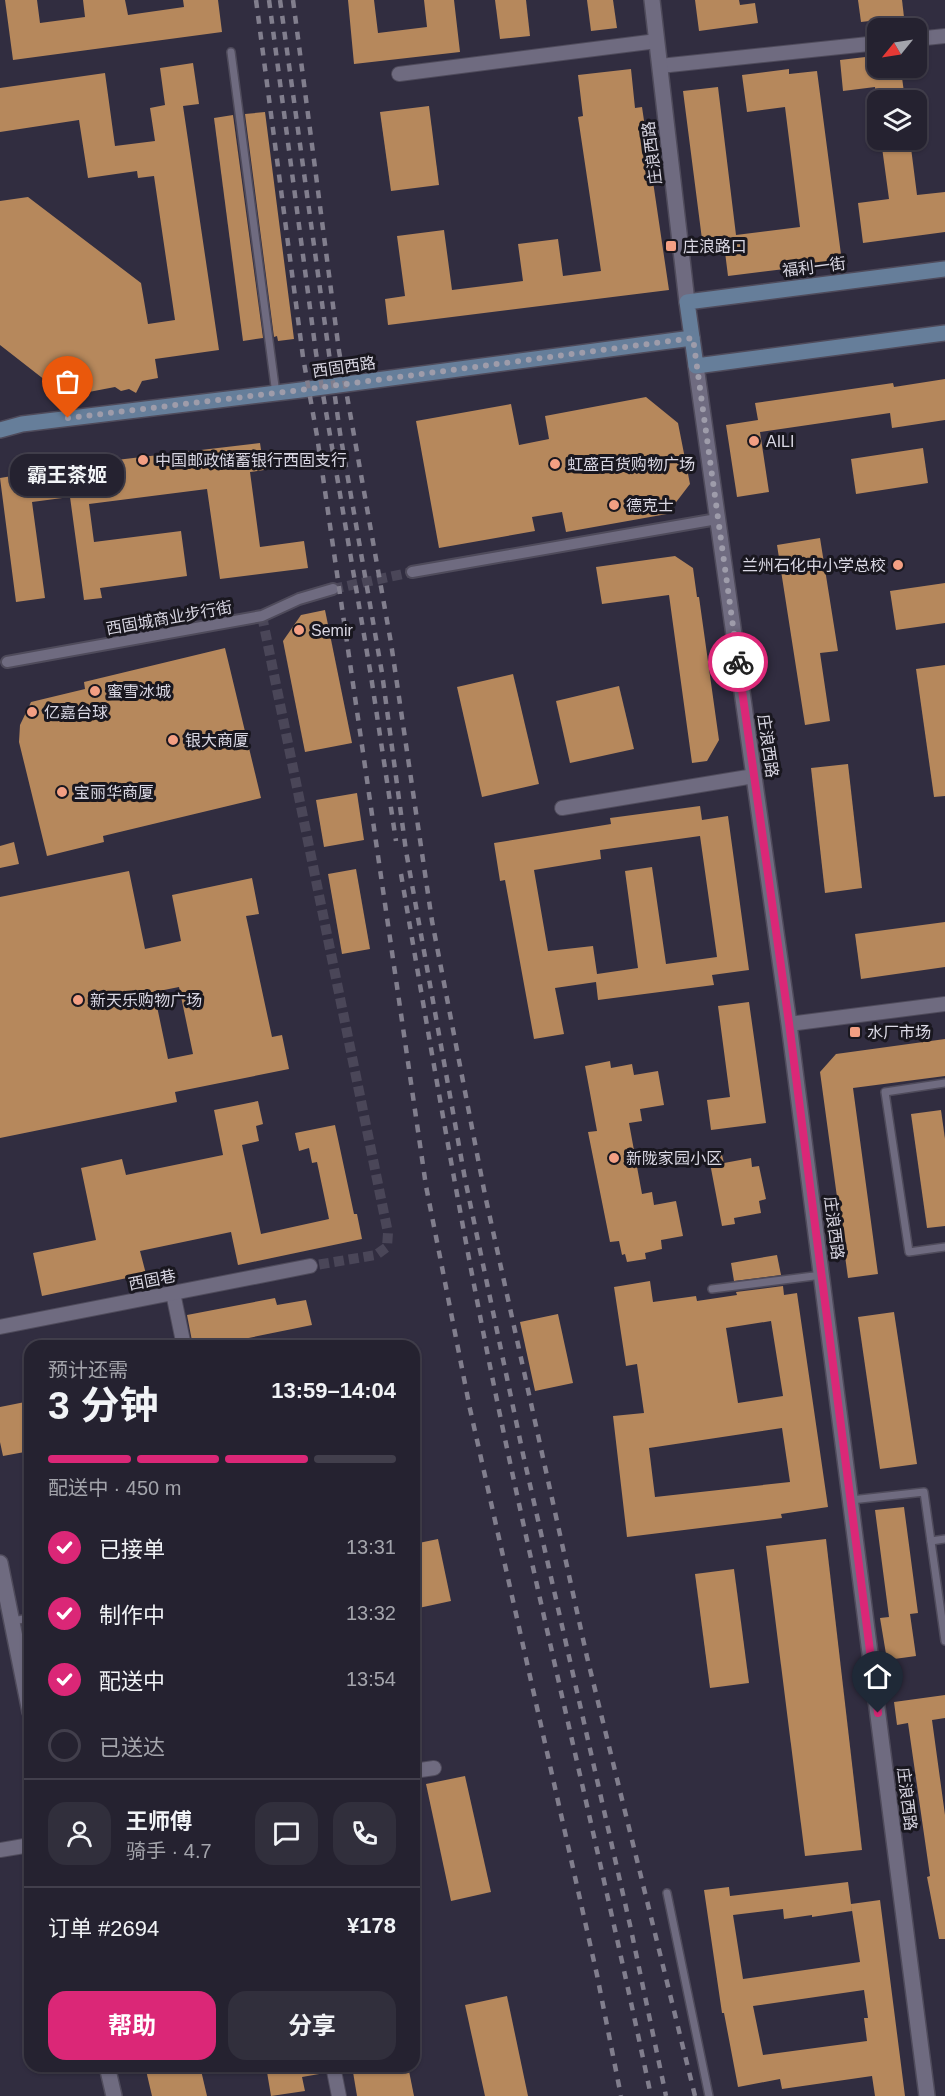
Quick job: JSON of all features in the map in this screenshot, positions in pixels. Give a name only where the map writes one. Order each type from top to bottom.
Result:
[{"type":"main road","name":"福利一街","points":[[687,302],[945,269]]},
{"type":"main road","points":[[687,302],[696,366],[945,333]]},
{"type":"main road","name":"西固西路","points":[[0,430],[22,424],[276,394],[693,338]]},
{"type":"street","name":"庄浪西路","points":[[652,0],[687,302]]},
{"type":"street","points":[[927,38],[945,36]]},
{"type":"street","points":[[399,74],[657,41]]},
{"type":"street","points":[[660,66],[867,44]]},
{"type":"street","name":"庄浪西路","points":[[696,366],[789,1023],[927,2096]]},
{"type":"street","points":[[412,572],[717,519]]},
{"type":"street","name":"西固城商业步行街","points":[[7,662],[262,616],[299,600],[333,590]]},
{"type":"street","points":[[562,808],[754,776]]},
{"type":"street","points":[[789,1023],[945,1004]]},
{"type":"street","name":"西固巷","points":[[0,1327],[310,1266]]},
{"type":"street","points":[[173,1293],[183,1340]]},
{"type":"street","points":[[0,1563],[24,1682]]},
{"type":"street","points":[[420,1770],[434,1768]]},
{"type":"street","points":[[0,1850],[24,1846]]},
{"type":"street","points":[[108,2072],[114,2096]]},
{"type":"street","points":[[334,2072],[339,2096]]},
{"type":"lane","points":[[231,52],[276,394]]},
{"type":"lane","points":[[945,1083],[885,1092],[909,1252],[945,1247]]},
{"type":"lane","points":[[712,1289],[822,1275]]},
{"type":"lane","points":[[851,1500],[924,1492],[945,1641]]},
{"type":"lane","points":[[931,1541],[945,1539]]},
{"type":"lane","points":[[12,1621],[24,1619]]},
{"type":"lane","points":[[667,1893],[709,2096]]},
{"type":"building","points":[[5,0],[37,0],[40,23],[85,17],[83,0],[125,0],[128,15],[184,7],[183,0],[218,0],[222,32],[13,60]]},
{"type":"building","points":[[348,0],[374,0],[378,33],[427,27],[424,0],[454,0],[460,52],[354,64]]},
{"type":"building","points":[[495,0],[526,0],[530,36],[500,39]]},
{"type":"building","points":[[587,0],[613,0],[617,28],[591,31]]},
{"type":"building","points":[[695,0],[739,0],[740,5],[755,3],[758,23],[699,31]]},
{"type":"building","points":[[858,0],[902,0],[904,17],[867,18],[867,21],[861,22]]},
{"type":"building","points":[[867,57],[867,78],[902,78],[904,90],[875,90],[875,87],[843,91],[840,60]]},
{"type":"building","points":[[193,63],[199,104],[183,106],[219,350],[155,359],[158,378],[142,381],[136,393],[129,389],[121,391],[115,387],[52,399],[50,384],[0,345],[0,201],[28,197],[141,283],[148,324],[175,320],[154,176],[138,178],[137,171],[88,178],[79,120],[0,132],[0,88],[105,73],[115,146],[155,141],[150,108],[165,105],[160,68]]},
{"type":"building","points":[[631,69],[635,108],[642,107],[669,290],[388,325],[385,299],[405,296],[397,236],[444,230],[452,290],[523,281],[518,244],[558,239],[563,276],[601,271],[578,117],[583,116],[578,75]]},
{"type":"building","points":[[789,69],[789,74],[817,71],[842,262],[728,276],[725,252],[704,255],[683,91],[718,87],[736,235],[800,227],[785,107],[747,112],[742,75]]},
{"type":"building","points":[[429,106],[439,185],[391,191],[380,112]]},
{"type":"building","points":[[265,112],[294,339],[278,341],[277,336],[274,337],[245,114]]},
{"type":"building","points":[[233,115],[263,338],[243,341],[214,118]]},
{"type":"building","points":[[882,150],[911,150],[917,195],[945,192],[945,232],[863,243],[858,203],[889,199]]},
{"type":"building","points":[[945,379],[945,420],[892,428],[890,413],[760,432],[769,492],[737,497],[726,425],[758,420],[755,403],[893,383],[894,387]]},
{"type":"building","name":"虹盛百货购物广场","points":[[646,397],[678,423],[690,484],[667,514],[566,532],[562,512],[532,517],[535,531],[439,548],[416,421],[511,404],[519,445],[549,439],[545,416]]},
{"type":"building","points":[[260,443],[264,470],[250,472],[260,547],[304,541],[308,568],[220,579],[207,489],[89,504],[94,542],[181,531],[187,576],[100,588],[102,598],[84,600],[70,497],[32,502],[45,598],[16,602],[0,478],[91,463]]},
{"type":"building","points":[[923,448],[928,483],[856,494],[851,459]]},
{"type":"building","points":[[820,538],[838,651],[820,653],[830,721],[805,725],[777,545]]},
{"type":"building","points":[[675,556],[693,568],[719,740],[707,761],[692,763],[669,595],[602,604],[596,567]]},
{"type":"building","points":[[945,583],[945,623],[896,630],[890,591]]},
{"type":"building","points":[[325,610],[352,743],[305,752],[283,641],[301,615]]},
{"type":"building","name":"银大商厦","points":[[225,648],[261,798],[103,836],[104,842],[47,856],[19,742],[20,725],[31,702],[85,689],[84,682]]},
{"type":"building","points":[[945,665],[945,796],[934,797],[916,669]]},
{"type":"building","points":[[513,674],[539,784],[482,797],[457,687]]},
{"type":"building","points":[[619,686],[634,749],[570,763],[556,701]]},
{"type":"building","points":[[848,764],[862,888],[825,893],[811,768]]},
{"type":"building","points":[[357,793],[364,840],[324,847],[316,800]]},
{"type":"building","points":[[700,806],[702,820],[728,816],[749,970],[712,975],[714,985],[598,1000],[596,982],[555,988],[564,1034],[534,1039],[505,880],[500,881],[494,843],[611,824],[610,818]],"holes":[[[700,836],[717,957],[666,964],[652,867],[625,871],[638,968],[597,974],[593,946],[548,951],[534,870],[601,859],[600,850]]]},
{"type":"building","points":[[14,842],[19,864],[0,868],[0,846]]},
{"type":"building","points":[[356,869],[370,949],[342,954],[328,874]]},
{"type":"building","name":"新天乐购物广场","points":[[129,871],[145,949],[181,941],[172,895],[252,878],[259,914],[246,916],[272,1037],[282,1035],[289,1069],[175,1092],[177,1102],[0,1138],[0,897]],"holes":[[[179,987],[193,1054],[168,1059],[154,992]]]},
{"type":"building","points":[[945,922],[945,967],[861,979],[855,934]]},
{"type":"building","points":[[749,1002],[766,1123],[711,1130],[707,1100],[730,1097],[718,1006]]},
{"type":"building","points":[[945,1039],[945,1076],[853,1088],[878,1274],[848,1278],[820,1072],[836,1054]]},
{"type":"building","name":"新陇家园小区","points":[[610,1061],[611,1068],[632,1064],[634,1075],[658,1071],[664,1105],[640,1109],[642,1121],[629,1123],[642,1194],[652,1192],[654,1205],[676,1201],[683,1236],[661,1240],[662,1249],[645,1253],[646,1259],[627,1262],[625,1254],[622,1255],[619,1241],[610,1242],[588,1132],[597,1131],[585,1066]]},
{"type":"building","points":[[258,1101],[263,1124],[256,1126],[259,1141],[242,1145],[261,1234],[329,1219],[317,1162],[312,1163],[309,1148],[299,1151],[295,1133],[335,1125],[354,1214],[357,1214],[362,1239],[238,1265],[231,1232],[140,1251],[146,1274],[42,1296],[33,1253],[96,1240],[81,1168],[122,1159],[126,1175],[223,1155],[214,1110]]},
{"type":"building","points":[[941,1110],[945,1139],[945,1226],[927,1228],[911,1114]]},
{"type":"building","points":[[722,1155],[724,1163],[751,1158],[752,1167],[759,1166],[766,1199],[759,1201],[761,1213],[734,1218],[735,1224],[722,1226],[709,1158]]},
{"type":"building","points":[[777,1255],[781,1275],[734,1281],[731,1263]]},
{"type":"building","points":[[650,1281],[653,1302],[696,1296],[697,1301],[737,1295],[736,1292],[783,1286],[784,1295],[797,1293],[828,1507],[781,1514],[782,1518],[627,1537],[613,1416],[644,1413],[637,1364],[626,1366],[614,1287]],"holes":[[[771,1321],[783,1396],[738,1403],[726,1328]],[[782,1428],[790,1482],[655,1497],[649,1448]]]},
{"type":"building","points":[[275,1298],[277,1305],[306,1300],[312,1325],[238,1340],[192,1340],[187,1315]]},
{"type":"building","points":[[894,1312],[917,1464],[880,1469],[858,1317]]},
{"type":"building","points":[[558,1314],[573,1383],[535,1391],[520,1322]]},
{"type":"building","points":[[24,1402],[24,1452],[3,1456],[0,1442],[0,1407]]},
{"type":"building","points":[[904,1507],[918,1613],[910,1614],[916,1656],[887,1660],[880,1618],[889,1617],[875,1510]]},
{"type":"building","points":[[438,1539],[451,1601],[420,1608],[420,1543]]},
{"type":"building","points":[[826,1539],[862,1850],[805,1856],[766,1546]]},
{"type":"building","points":[[734,1569],[749,1683],[710,1688],[695,1574]]},
{"type":"building","points":[[945,1695],[945,1718],[932,1720],[945,1815],[945,1939],[939,1939],[927,1877],[930,1876],[908,1723],[897,1725],[894,1702]]},
{"type":"building","points":[[465,1776],[491,1892],[451,1901],[426,1784]]},
{"type":"building","points":[[848,1882],[851,1904],[880,1900],[905,2096],[875,2096],[872,2076],[782,2089],[780,2079],[738,2087],[724,2013],[722,2013],[704,1890],[729,1887],[730,1896]],"holes":[[[851,1904],[860,1962],[743,1979],[733,1915],[783,1909],[784,1919],[812,1915],[812,1917],[852,1911]],[[864,1990],[868,2018],[864,2018],[867,2041],[763,2055],[753,2006]]]},
{"type":"building","points":[[507,1996],[528,2096],[485,2096],[465,2005]]},
{"type":"building","points":[[146,2072],[201,2072],[207,2096],[152,2096]]},
{"type":"building","points":[[267,2072],[325,2072],[302,2077],[305,2091],[271,2096]]},
{"type":"building","points":[[353,2072],[409,2072],[414,2096],[357,2096]]},
{"type":"tunnel","points":[[333,589],[412,572]]},
{"type":"tunnel","points":[[262,616],[388,1233],[387,1247],[376,1255],[310,1266]]},
{"type":"railway","points":[[256,0],[303,357],[317,436],[426,1186],[470,1409],[597,1975],[621,2096]]},
{"type":"railway","points":[[269,0],[316,353],[371,676],[396,841]]},
{"type":"railway","points":[[280,0],[340,433],[382,673],[406,851],[465,1179],[523,1454],[630,1925],[666,2096]]},
{"type":"railway","points":[[293,0],[339,351],[391,643],[432,921],[485,1195],[587,1657],[695,2096]]},
{"type":"railway","points":[[401,874],[451,1164],[493,1381],[651,2096]]},
{"type":"way so far","points":[[68,418],[301,390],[693,338],[738,662]]},
{"type":"place","name":"庄浪路口","points":[[671,246]]},
{"type":"place","name":"霸王茶姬","points":[[68,418]]},
{"type":"place","name":"AILI","points":[[754,441]]},
{"type":"place","name":"中国邮政储蓄银行西固支行","points":[[143,460]]},
{"type":"place","name":"虹盛百货购物广场","points":[[555,464]]},
{"type":"place","name":"德克士","points":[[614,505]]},
{"type":"place","name":"兰州石化中小学总校","points":[[898,565]]},
{"type":"place","name":"Semir","points":[[299,630]]},
{"type":"place","name":"蜜雪冰城","points":[[95,691]]},
{"type":"place","name":"亿嘉台球","points":[[32,712]]},
{"type":"place","name":"银大商厦","points":[[173,740]]},
{"type":"place","name":"宝丽华商厦","points":[[62,792]]},
{"type":"place","name":"新天乐购物广场","points":[[78,1000]]},
{"type":"place","name":"水厂市场","points":[[855,1032]]},
{"type":"place","name":"新陇家园小区","points":[[614,1158]]},
{"type":"route","points":[[738,662],[789,1023],[878,1713]]}]
